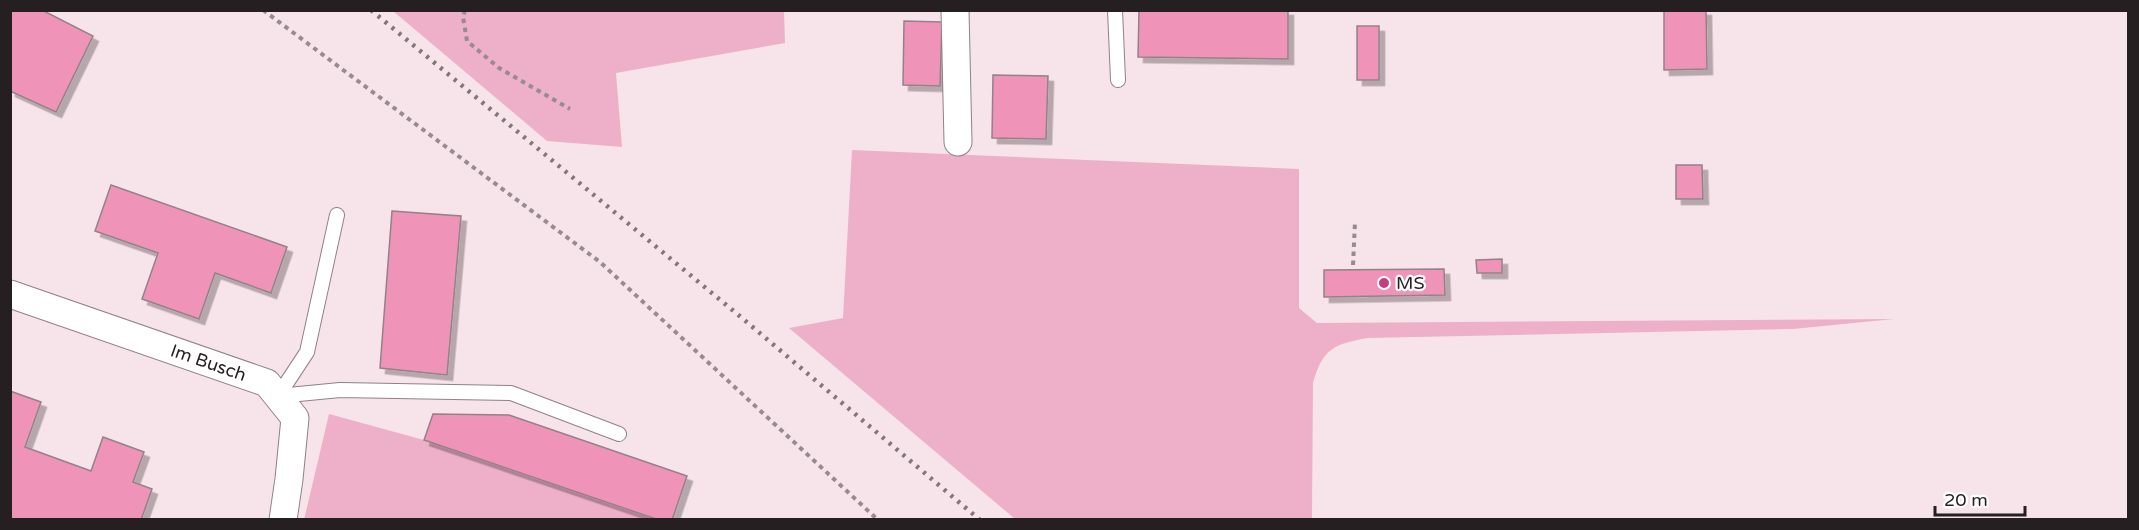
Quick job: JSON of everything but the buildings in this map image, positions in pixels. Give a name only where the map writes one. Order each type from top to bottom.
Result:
[{"type":"street","points":[[955,10],[958,142]]},
{"type":"street","name":"Im Busch","points":[[10,294],[267,384],[295,417],[283,519]]},
{"type":"lane","points":[[1115,10],[1118,80]]},
{"type":"lane","points":[[278,396],[307,352],[337,215]]},
{"type":"lane","points":[[278,396],[340,390],[512,393],[620,434]]},
{"type":"path","points":[[263,10],[600,262],[878,519]]},
{"type":"path","points":[[465,10],[463,17],[467,41],[499,68],[570,109]]},
{"type":"path","points":[[1353,265],[1355,222]]},
{"type":"shaded area","points":[[393,11],[784,11],[785,43],[616,73],[622,147],[547,141]]},
{"type":"shaded area","points":[[852,150],[1299,169],[1299,308],[1317,323],[1894,319],[1793,329],[1356,340],[1338,346],[1326,355],[1313,383],[1312,520],[1015,519],[789,328],[843,318]]},
{"type":"shaded area","points":[[329,414],[424,440],[659,519],[304,520]]},
{"type":"railway","points":[[371,10],[742,318],[980,520]]},
{"type":"place","name":"MS","points":[[1384,283]]}]
